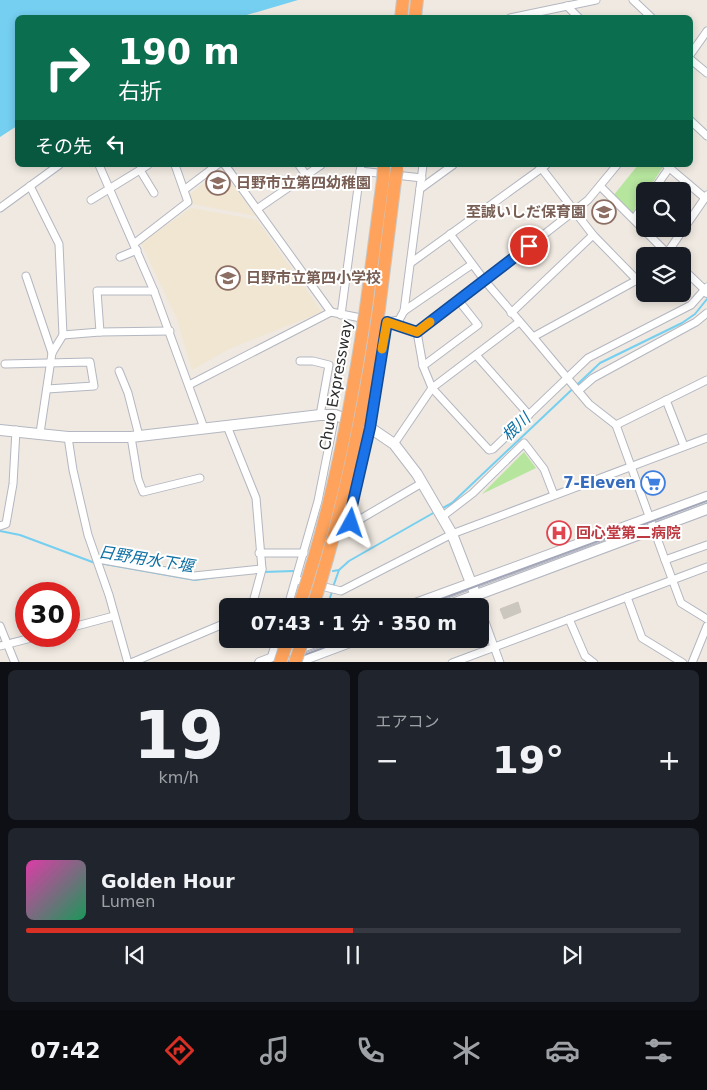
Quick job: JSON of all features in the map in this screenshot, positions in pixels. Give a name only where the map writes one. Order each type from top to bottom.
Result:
[{"type":"highway","points":[[401,15],[403,0]]},
{"type":"highway","points":[[415,15],[417,0]]},
{"type":"highway","name":"Chuo Expressway","points":[[316,598],[349,473],[361,417],[390,171]]},
{"type":"highway","name":"Chuo Expressway","points":[[301,598],[326,515],[373,308]]},
{"type":"highway","points":[[274,661],[282,648]]},
{"type":"highway","points":[[297,662],[301,648]]},
{"type":"main road","points":[[0,430],[16,430],[68,437],[135,436],[320,415],[335,415],[370,428],[394,444],[422,483],[452,534],[476,598]]},
{"type":"main road","points":[[431,598],[707,497]]},
{"type":"main road","points":[[489,598],[654,529],[707,509]]},
{"type":"main road","points":[[260,662],[274,661],[303,648]]},
{"type":"main road","points":[[288,662],[297,662],[334,648]]},
{"type":"street","points":[[529,15],[596,0]]},
{"type":"street","points":[[633,0],[649,15]]},
{"type":"street","points":[[567,6],[576,15]]},
{"type":"street","points":[[693,51],[707,31]]},
{"type":"street","points":[[693,58],[707,73]]},
{"type":"street","points":[[693,123],[707,136]]},
{"type":"street","points":[[0,208],[56,167]]},
{"type":"street","points":[[100,167],[136,246],[170,331],[204,428]]},
{"type":"street","points":[[91,200],[145,167]]},
{"type":"street","points":[[120,257],[136,246],[188,202],[177,167]]},
{"type":"street","points":[[184,190],[213,167]]},
{"type":"street","points":[[226,167],[331,312],[387,322],[417,332]]},
{"type":"street","points":[[300,167],[306,175]]},
{"type":"street","points":[[257,209],[318,167]]},
{"type":"street","points":[[387,322],[399,320],[404,311],[412,262],[423,167]]},
{"type":"street","points":[[420,189],[450,167]]},
{"type":"street","points":[[412,262],[541,167]]},
{"type":"street","points":[[543,167],[574,212],[593,235],[636,279]]},
{"type":"street","points":[[417,332],[574,212],[601,187],[616,167]]},
{"type":"street","points":[[658,182],[667,167]]},
{"type":"street","points":[[669,167],[706,196],[674,247]]},
{"type":"street","points":[[342,315],[361,168],[422,178]]},
{"type":"street","points":[[140,170],[154,193]]},
{"type":"street","points":[[30,186],[58,244],[64,336],[52,352]]},
{"type":"street","points":[[601,187],[660,247]]},
{"type":"street","points":[[450,234],[484,281],[589,404],[616,424],[681,603],[707,619]]},
{"type":"street","points":[[511,312],[593,235]]},
{"type":"street","points":[[404,311],[471,264]]},
{"type":"street","points":[[26,276],[52,352],[52,363],[40,433]]},
{"type":"street","points":[[417,332],[423,366],[432,388],[489,450],[493,449],[588,358],[691,305],[706,290],[691,276]]},
{"type":"street","points":[[533,337],[636,281]]},
{"type":"street","points":[[100,332],[97,292],[154,291]]},
{"type":"street","points":[[423,366],[478,325],[459,301]]},
{"type":"street","points":[[189,385],[331,312]]},
{"type":"street","points":[[577,390],[592,378],[696,322],[707,313]]},
{"type":"street","points":[[387,322],[370,428],[349,519],[351,523],[422,483]]},
{"type":"street","points":[[394,444],[432,388],[519,322]]},
{"type":"street","points":[[64,336],[100,332],[170,331]]},
{"type":"street","points":[[476,355],[529,415]]},
{"type":"street","points":[[300,362],[313,361],[329,365],[320,415]]},
{"type":"street","points":[[5,364],[90,362],[94,386],[47,389]]},
{"type":"street","points":[[119,371],[128,393],[135,436],[138,479],[143,492],[200,478]]},
{"type":"street","points":[[616,424],[707,380]]},
{"type":"street","points":[[666,400],[684,446]]},
{"type":"street","points":[[290,598],[304,553],[333,436],[335,415]]},
{"type":"street","points":[[227,426],[256,498],[261,572],[254,598]]},
{"type":"street","points":[[0,526],[6,524],[14,484],[16,430]]},
{"type":"street","points":[[68,437],[73,470],[88,534],[99,562],[129,662],[219,626]]},
{"type":"street","points":[[296,580],[339,590],[452,534],[707,438]]},
{"type":"street","points":[[439,511],[473,493],[524,443],[544,469],[554,495]]},
{"type":"street","points":[[665,560],[707,545]]},
{"type":"street","points":[[260,552],[304,553]]},
{"type":"street","points":[[99,562],[194,576],[261,572]]},
{"type":"street","points":[[452,662],[707,567]]},
{"type":"street","points":[[627,597],[642,638],[683,662]]},
{"type":"street","points":[[80,625],[114,616]]},
{"type":"street","points":[[570,619],[583,659],[594,662]]},
{"type":"street","points":[[0,626],[4,645],[14,662]]},
{"type":"street","points":[[692,662],[707,626]]},
{"type":"street","points":[[489,633],[500,662]]},
{"type":"street","points":[[274,661],[276,648]]},
{"type":"shaded area","name":"日野市立第四幼稚園","points":[[221,170],[256,216],[192,204],[188,196]]},
{"type":"shaded area","name":"日野市立第四小学校","points":[[191,208],[257,220],[322,312],[229,349],[192,370],[177,319],[141,243]]},
{"type":"green space","points":[[636,167],[663,167],[653,182],[636,182],[636,207],[632,214],[613,196]]},
{"type":"green space","points":[[524,452],[536,468],[482,494]]},
{"type":"water","points":[[0,0],[298,0],[247,15],[15,15],[15,127],[0,137]]},
{"type":"building","name":"7-Eleven","points":[[658,474],[663,487],[647,492],[643,479]]},
{"type":"building","points":[[518,602],[521,612],[504,619],[500,609]]},
{"type":"waterway","name":"根川","points":[[441,509],[452,503],[600,363],[682,323],[695,314],[707,299]]},
{"type":"waterway","name":"根川","points":[[333,587],[339,570],[349,561],[435,512]]},
{"type":"waterway","name":"日野用水下堰","points":[[0,531],[20,535],[95,563]]},
{"type":"waterway","name":"日野用水下堰","points":[[99,563],[195,580],[223,576]]},
{"type":"waterway","name":"根川","points":[[333,571],[339,570]]},
{"type":"waterway","name":"日野用水下堰","points":[[263,572],[294,571]]},
{"type":"waterway","points":[[330,598],[332,592]]},
{"type":"railway","points":[[444,598],[707,501]]},
{"type":"railway","points":[[286,662],[323,648]]},
{"type":"railway","points":[[274,662],[290,656]]},
{"type":"slow traffic","points":[[382,349],[387,322],[417,332],[430,322]]},
{"type":"place","name":"日野市立第四幼稚園","points":[[218,183]]},
{"type":"place","name":"至誠いしだ保育園","points":[[604,212]]},
{"type":"place","name":"日野市立第四小学校","points":[[228,278]]},
{"type":"place","name":"7-Eleven","points":[[653,483]]},
{"type":"place","name":"回心堂第二病院","points":[[559,533]]},
{"type":"route","points":[[351,523],[349,519],[370,428],[387,322],[417,332],[529,246]]}]
